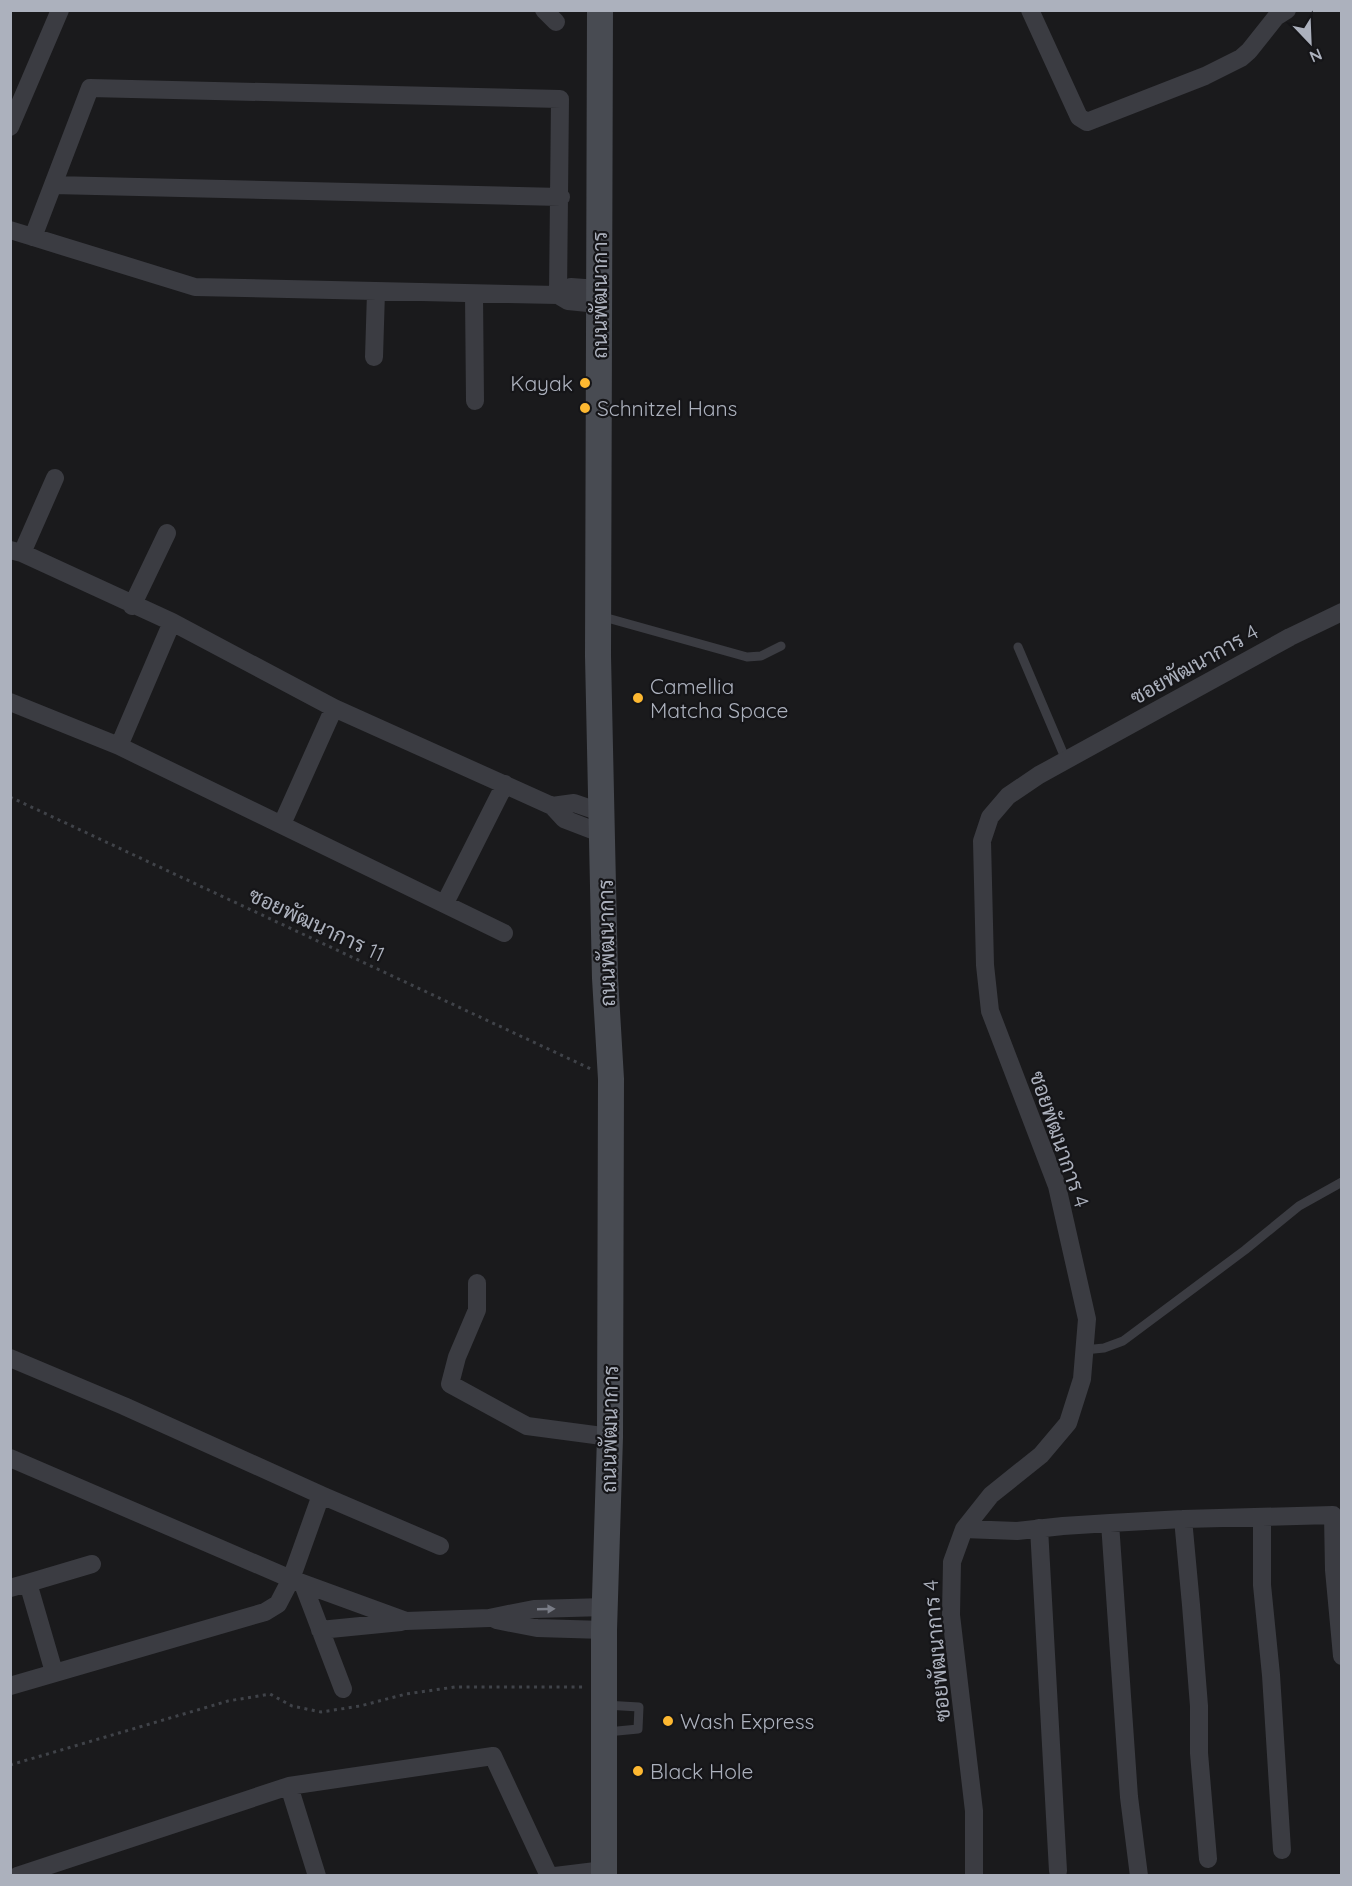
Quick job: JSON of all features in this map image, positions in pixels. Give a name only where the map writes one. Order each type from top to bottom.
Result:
[{"type":"street","points":[[10,127],[60,10]]},
{"type":"street","name":"ถนนพัฒนาการ","points":[[600,10],[598,296],[600,616],[598,656],[606,978],[611,1079],[610,1437],[604,1619],[604,1873]]},
{"type":"street","points":[[1030,10],[1079,117],[1087,122],[1205,76],[1241,58],[1250,51],[1276,17],[1287,10]]},
{"type":"street","points":[[33,237],[90,88],[560,99],[561,197],[558,295]]},
{"type":"street","points":[[53,185],[561,197]]},
{"type":"street","points":[[10,230],[195,287],[474,295],[558,295],[571,287],[598,296]]},
{"type":"street","points":[[374,357],[376,292]]},
{"type":"street","points":[[474,295],[475,401]]},
{"type":"street","points":[[54,478],[16,552],[172,622],[334,708],[552,806],[574,803],[603,824]]},
{"type":"street","points":[[132,606],[167,534]]},
{"type":"street","name":"ซอยพัฒนาการ 4","points":[[974,1875],[974,1810],[951,1615],[952,1562],[964,1529],[992,1495],[1041,1455],[1068,1423],[1082,1379],[1087,1319],[1057,1185],[990,1011],[985,954],[982,841],[990,817],[1008,796],[1066,760],[1290,637],[1341,612]]},
{"type":"street","points":[[119,746],[172,622]]},
{"type":"street","points":[[10,702],[119,746],[504,933]]},
{"type":"street","points":[[282,824],[334,708]]},
{"type":"street","points":[[444,903],[505,784]]},
{"type":"street","points":[[477,1283],[477,1310],[457,1357],[450,1384],[527,1426],[610,1437]]},
{"type":"street","points":[[10,1358],[440,1546]]},
{"type":"street","points":[[10,1458],[297,1582],[406,1621]]},
{"type":"street","points":[[10,1686],[265,1612],[278,1604],[297,1582],[321,1495]]},
{"type":"street","points":[[964,1529],[1017,1531],[1183,1519],[1333,1515],[1334,1570],[1341,1656]]},
{"type":"street","points":[[1262,1517],[1262,1585],[1271,1675],[1282,1850]]},
{"type":"street","points":[[1183,1519],[1199,1706],[1199,1753],[1208,1859]]},
{"type":"street","points":[[1110,1523],[1128,1797],[1139,1875]]},
{"type":"street","points":[[1040,1528],[1058,1871]]},
{"type":"street","points":[[10,1588],[92,1564]]},
{"type":"street","points":[[297,1582],[320,1630],[343,1689]]},
{"type":"street","points":[[28,1583],[54,1672]]},
{"type":"street","points":[[320,1630],[406,1621],[489,1618],[534,1609],[604,1619]]},
{"type":"street","points":[[17,1875],[289,1786],[493,1756],[549,1875]]},
{"type":"street","points":[[289,1786],[317,1875]]},
{"type":"street","points":[[555,1875],[604,1873]]},
{"type":"lane","points":[[600,616],[747,657],[761,656],[781,646]]},
{"type":"lane","points":[[1018,647],[1066,760]]},
{"type":"lane","points":[[1084,1350],[1104,1348],[1123,1341],[1245,1250],[1299,1206],[1341,1182]]},
{"type":"lane","points":[[604,1696],[639,1707],[639,1729],[604,1733]]},
{"type":"path","name":"ซอยพัฒนาการ 11","points":[[10,797],[611,1079]]},
{"type":"path","points":[[10,1765],[228,1701],[270,1694],[292,1707],[321,1712],[360,1706],[406,1694],[455,1688],[604,1696]]},
{"type":"place","name":"Kayak","points":[[585,383]]},
{"type":"place","name":"Schnitzel Hans","points":[[585,408]]},
{"type":"place","name":"Camellia Matcha Space","points":[[638,698]]},
{"type":"place","name":"Wash Express","points":[[668,1721]]},
{"type":"place","name":"Black Hole","points":[[638,1771]]}]
